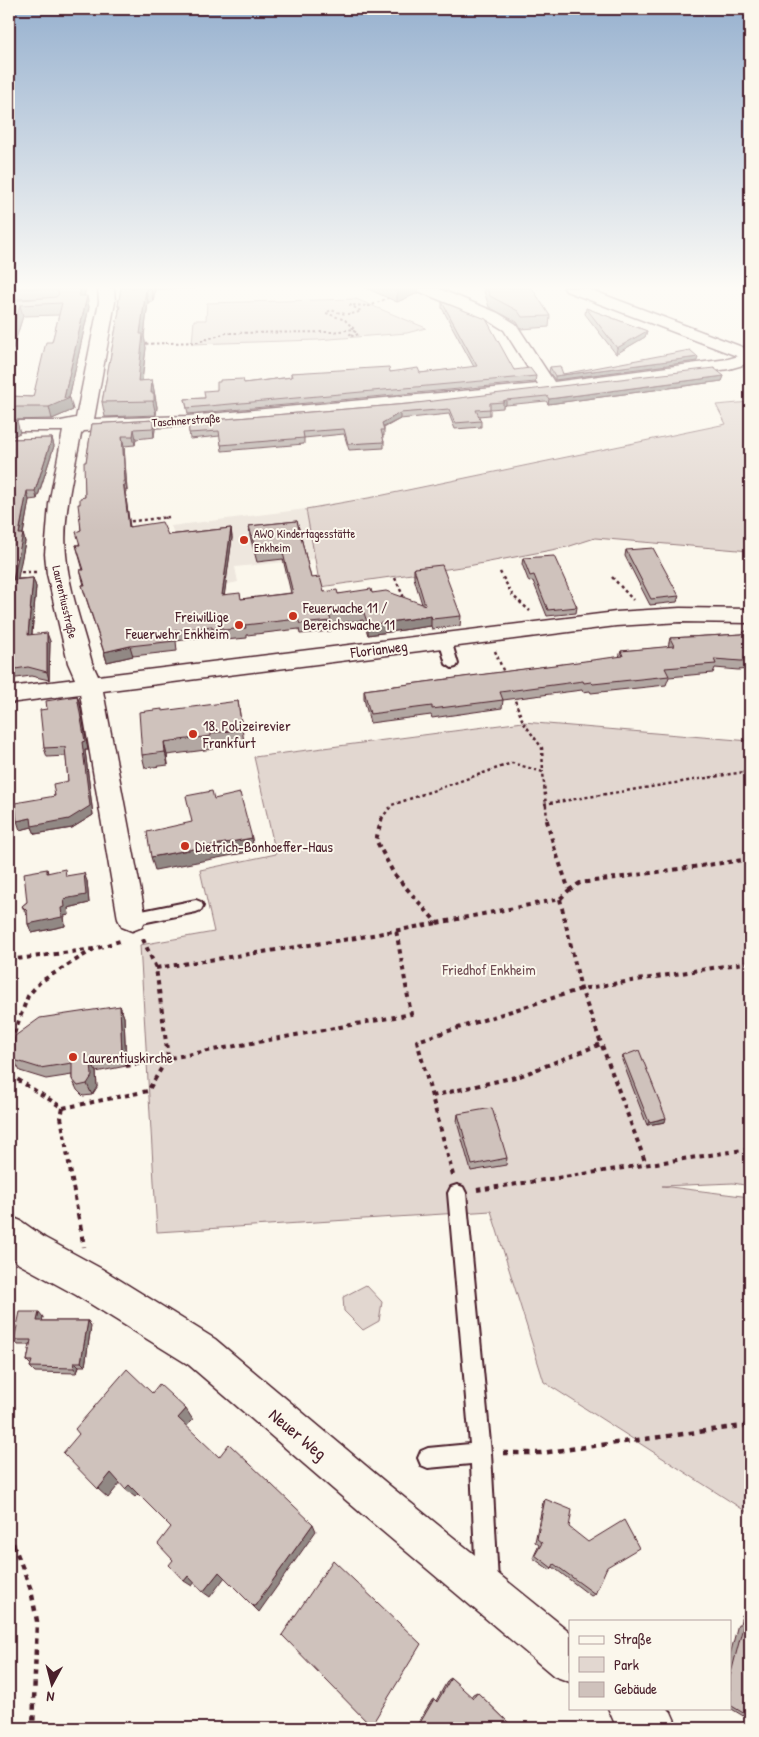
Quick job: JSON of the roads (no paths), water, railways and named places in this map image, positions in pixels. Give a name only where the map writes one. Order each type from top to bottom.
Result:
[{"type":"street","name":"Laurentiusstraße","points":[[95,369],[85,420],[72,432],[58,504],[55,554],[62,593],[80,662],[90,686],[136,927]]},
{"type":"street","points":[[537,369],[549,388]]},
{"type":"street","name":"Taschnerstraße","points":[[9,426],[80,426],[188,421],[549,388],[691,369]]},
{"type":"street","name":"Florianweg","points":[[9,695],[643,617],[750,616]]},
{"type":"street","name":"Neuer Weg","points":[[9,1234],[32,1251],[89,1282],[202,1352],[569,1659]]},
{"type":"street","points":[[632,1710],[655,1728]]},
{"type":"lane","points":[[434,642],[452,664]]},
{"type":"lane","points":[[136,927],[196,906]]},
{"type":"lane","points":[[457,1194],[481,1453],[487,1592]]},
{"type":"lane","points":[[428,1458],[481,1453]]},
{"type":"place","name":"AWO Kindertagesstätte Enkheim","points":[[244,540]]},
{"type":"place","name":"Feuerwache 11 / Bereichswache 11","points":[[293,616]]},
{"type":"place","name":"Freiwillige Feuerwehr Enkheim","points":[[239,625]]},
{"type":"place","name":"18. Polizeirevier Frankfurt","points":[[193,734]]},
{"type":"place","name":"Dietrich-Bonhoeffer-Haus","points":[[185,846]]},
{"type":"place","name":"Laurentiuskirche","points":[[73,1057]]},
{"type":"park label","name":"Friedhof Enkheim","points":[[489,969]]}]
